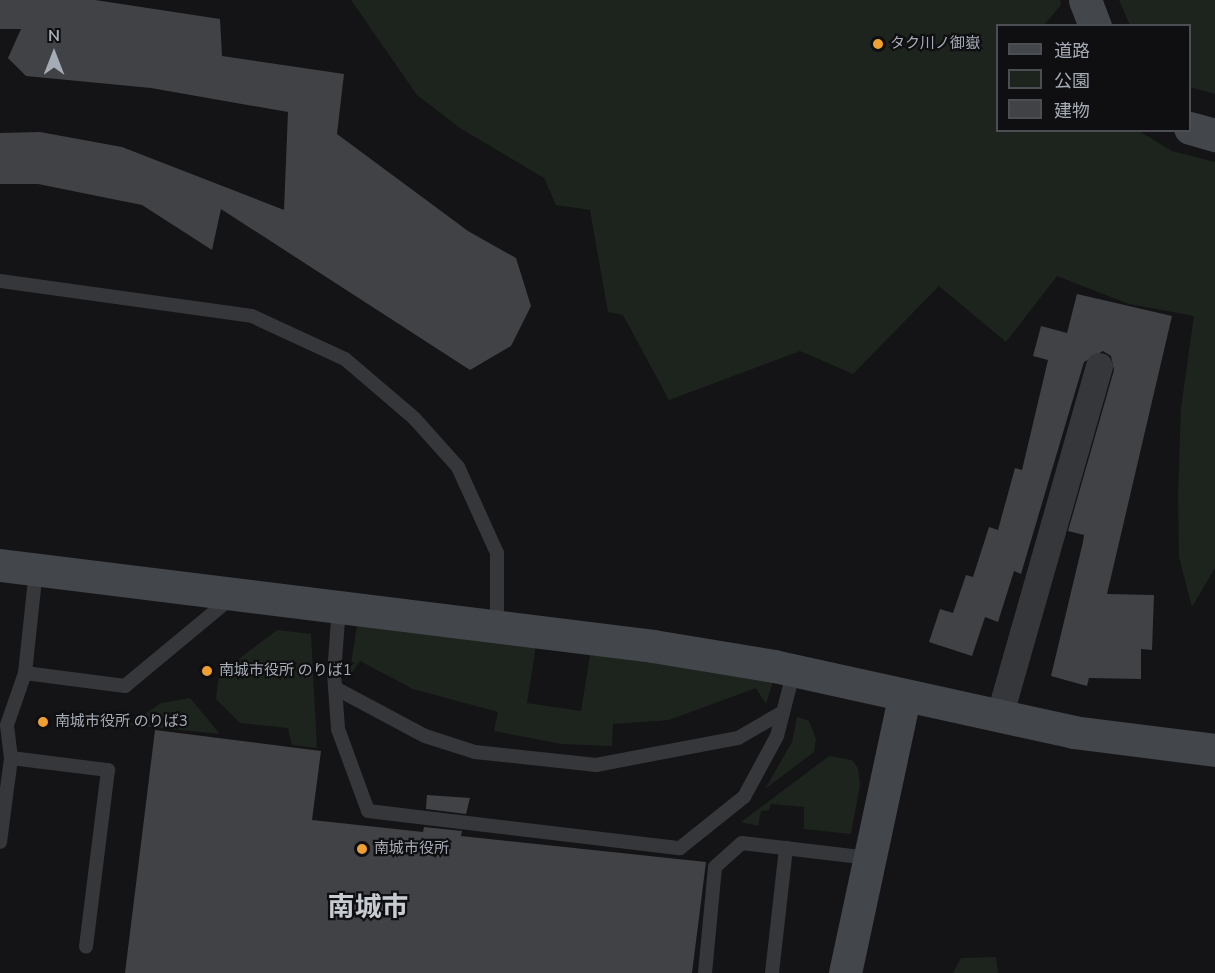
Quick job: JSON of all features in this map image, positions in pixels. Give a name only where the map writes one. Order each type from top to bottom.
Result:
[{"type":"street","points":[[1084,0],[1094,24]]},
{"type":"street","points":[[1191,128],[1215,135]]},
{"type":"street","points":[[999,717],[1099,366]]},
{"type":"street","points":[[0,566],[497,625],[794,670],[999,717],[1215,750]]},
{"type":"street","points":[[845,973],[904,697]]},
{"type":"lane","points":[[0,281],[252,316],[345,359],[414,418],[458,467],[497,554],[497,625]]},
{"type":"lane","points":[[0,842],[11,758],[7,725],[25,673],[36,570]]},
{"type":"lane","points":[[25,673],[125,686],[237,593]]},
{"type":"lane","points":[[339,607],[335,688],[338,729],[368,811],[680,848],[744,797],[777,736],[794,670]]},
{"type":"lane","points":[[335,688],[425,736],[475,752],[596,765],[738,738],[783,712]]},
{"type":"lane","points":[[11,758],[108,770],[86,947]]},
{"type":"lane","points":[[705,973],[716,867],[742,843],[869,858]]},
{"type":"lane","points":[[772,973],[786,848]]},
{"type":"green space","points":[[351,0],[1060,0],[1061,5],[1045,24],[996,24],[996,132],[1141,132],[1172,151],[1215,162],[1215,568],[1192,607],[1179,557],[1178,495],[1181,408],[1194,316],[1129,304],[1057,276],[1006,342],[939,286],[853,374],[800,351],[669,400],[623,315],[608,312],[590,210],[556,205],[544,178],[460,128],[417,95]]},
{"type":"green space","points":[[1119,0],[1215,0],[1215,94],[1191,87],[1191,24],[1130,24]]},
{"type":"green space","points":[[388,624],[774,678],[766,704],[756,688],[669,720],[613,724],[612,746],[562,744],[494,731],[498,712],[413,689],[360,661],[349,677],[357,625]],"holes":[[[536,646],[590,655],[581,711],[527,703]]]},
{"type":"green space","points":[[277,630],[311,634],[317,748],[292,745],[288,728],[240,723],[216,699],[219,674]]},
{"type":"green space","points":[[190,698],[220,734],[129,725],[161,703]]},
{"type":"green space","points":[[797,717],[809,721],[816,739],[814,752],[765,789],[792,742]]},
{"type":"green space","points":[[829,756],[852,760],[858,768],[860,785],[851,834],[804,829],[804,807],[771,804],[769,810],[761,811],[758,826],[741,822]]},
{"type":"green space","points":[[996,957],[998,973],[953,973],[961,958]]},
{"type":"building","points":[[0,0],[95,0],[220,19],[222,56],[344,74],[337,134],[468,231],[516,258],[531,306],[511,346],[470,370],[221,209],[212,250],[142,205],[38,184],[0,184],[0,133],[40,132],[122,147],[284,210],[288,112],[151,88],[26,76],[8,58],[21,29],[0,29]]},
{"type":"building","points":[[1077,294],[1172,316],[1107,594],[1154,595],[1152,650],[1141,649],[1141,679],[1089,678],[1087,686],[1051,676],[1084,535],[1068,531],[1114,370],[1111,356],[1103,351],[1084,362],[1021,574],[1014,571],[998,622],[985,617],[972,656],[929,642],[940,609],[953,613],[966,575],[973,577],[989,527],[998,530],[1015,468],[1022,470],[1048,360],[1033,356],[1041,326],[1067,333]]},
{"type":"building","name":"南城市役所","points":[[155,730],[321,751],[312,820],[423,832],[424,827],[462,831],[461,836],[706,862],[692,973],[125,973]]},
{"type":"building","points":[[427,795],[470,798],[466,814],[426,809]]},
{"type":"place","name":"タク川ノ御嶽","points":[[878,44]]},
{"type":"place","name":"南城市役所 のりば1","points":[[207,671]]},
{"type":"place","name":"南城市役所 のりば3","points":[[43,722]]},
{"type":"place","name":"南城市役所","points":[[362,849]]},
{"type":"district","name":"南城市","points":[[368,908]]}]
